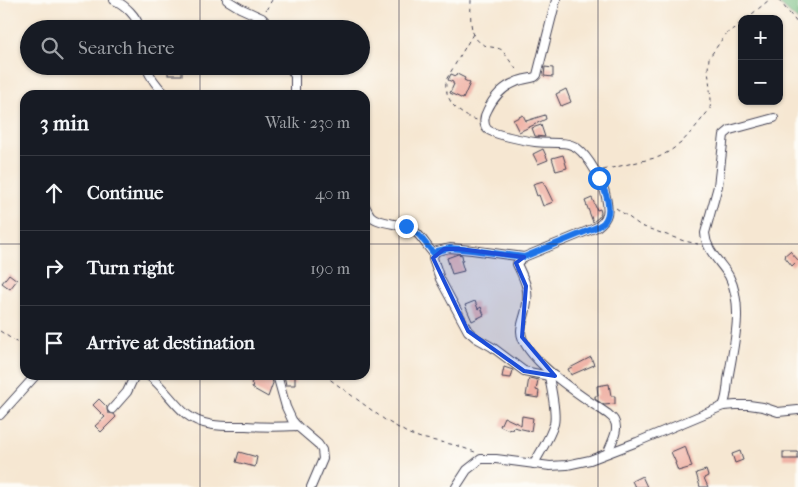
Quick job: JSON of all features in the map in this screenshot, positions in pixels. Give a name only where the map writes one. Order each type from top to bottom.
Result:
[{"type":"street","points":[[114,0],[137,20]]},
{"type":"street","points":[[227,0],[262,18]]},
{"type":"street","points":[[556,0],[537,75],[504,88],[493,100],[487,110],[484,121],[487,129],[493,133],[535,142],[568,144],[576,147],[595,172],[605,190],[608,212],[605,221],[597,227],[524,257],[517,264],[526,286],[527,306],[521,330],[524,345],[552,376],[608,414],[614,421],[616,428],[608,452]]},
{"type":"street","points":[[150,75],[161,90]]},
{"type":"street","points":[[294,75],[295,90]]},
{"type":"street","points":[[723,406],[727,396],[728,379],[737,330],[736,300],[732,283],[708,246],[705,240],[705,233],[718,186],[724,135],[730,130],[774,118]]},
{"type":"street","points":[[370,214],[377,220],[406,226],[419,235],[434,254],[433,258],[440,279],[468,331],[524,371],[552,376]]},
{"type":"street","points":[[434,254],[437,251],[450,248],[524,257]]},
{"type":"street","points":[[534,464],[554,424],[552,376]]},
{"type":"street","points":[[0,415],[32,380]]},
{"type":"street","points":[[112,409],[127,392],[133,380]]},
{"type":"street","points":[[154,380],[176,405],[202,423],[217,426],[297,426]]},
{"type":"street","points":[[278,380],[292,420],[322,450],[323,459],[311,487]]},
{"type":"street","points":[[456,487],[467,470],[481,459],[487,458],[550,466],[567,465],[590,460],[723,406],[749,405],[778,412],[798,410]]},
{"type":"path","points":[[262,18],[272,0]]},
{"type":"path","points":[[471,0],[473,34],[477,40],[488,47],[502,50],[524,79]]},
{"type":"path","points":[[751,15],[769,0]]},
{"type":"path","points":[[779,0],[798,24]]},
{"type":"path","points":[[595,172],[659,157],[681,143],[710,109],[708,69],[710,58],[725,35],[738,25]]},
{"type":"path","points":[[473,34],[446,80],[446,86],[447,93],[459,113],[484,121]]},
{"type":"path","points":[[607,202],[641,226],[684,242],[708,246]]},
{"type":"path","points":[[0,331],[20,345]]},
{"type":"path","points":[[331,380],[385,420],[409,434],[455,445],[487,458]]},
{"type":"highlighted area","points":[[444,249],[459,249],[524,257],[516,263],[526,286],[522,337],[555,376],[524,371],[468,331],[433,258]]},
{"type":"green space","points":[[775,0],[798,0],[798,21]]},
{"type":"building","points":[[545,67],[553,68],[553,77],[544,76]]},
{"type":"building","points":[[451,74],[456,76],[457,74],[470,83],[463,99],[450,93],[454,84],[448,80]]},
{"type":"building","points":[[566,89],[571,102],[561,106],[556,94]]},
{"type":"building","points":[[523,115],[526,121],[545,115],[546,119],[519,132],[513,120]]},
{"type":"building","points":[[541,125],[545,137],[535,136],[532,128]]},
{"type":"building","points":[[543,149],[548,160],[538,164],[533,154]]},
{"type":"building","points":[[563,155],[567,168],[556,171],[552,158]]},
{"type":"building","points":[[543,181],[553,202],[543,206],[533,184]]},
{"type":"building","points":[[592,198],[597,210],[600,209],[601,213],[593,222],[585,201]]},
{"type":"building","points":[[790,251],[798,260],[792,266],[784,256]]},
{"type":"building","points":[[458,254],[462,255],[463,261],[461,261],[464,271],[452,274],[447,258]]},
{"type":"building","points":[[9,274],[17,280],[10,289],[2,283]]},
{"type":"building","points":[[475,301],[478,309],[481,307],[484,315],[472,321],[465,305]]},
{"type":"building","points":[[591,357],[594,365],[571,375],[568,369]]},
{"type":"building","points":[[504,367],[513,370],[511,378],[502,377]]},
{"type":"building","points":[[529,378],[538,380],[536,390],[539,391],[538,398],[526,396]]},
{"type":"building","points":[[249,380],[272,380],[268,397],[252,388],[252,382]]},
{"type":"building","points":[[285,380],[295,380],[295,385],[286,385]]},
{"type":"building","points":[[609,384],[611,396],[615,396],[615,404],[604,405],[595,399],[595,396],[598,396],[597,386]]},
{"type":"building","points":[[99,399],[107,407],[108,413],[114,414],[116,417],[101,432],[95,426],[105,417],[93,405]]},
{"type":"building","points":[[522,416],[533,418],[531,431],[513,427],[512,430],[509,430],[500,426],[504,417],[521,425]]},
{"type":"building","points":[[685,446],[692,467],[678,471],[671,452]]},
{"type":"building","points":[[740,451],[743,460],[735,463],[732,454]]},
{"type":"building","points":[[239,452],[257,457],[255,467],[236,462]]},
{"type":"building","points":[[783,452],[798,452],[798,459],[783,459]]},
{"type":"building","points":[[706,470],[708,476],[704,478],[708,487],[700,487],[696,473]]},
{"type":"building","points":[[642,476],[647,487],[635,487],[632,481]]},
{"type":"route","points":[[406,226],[419,235],[434,254],[437,251],[450,248],[524,257],[597,227],[605,221],[608,212],[607,202],[605,190],[599,178]]}]
